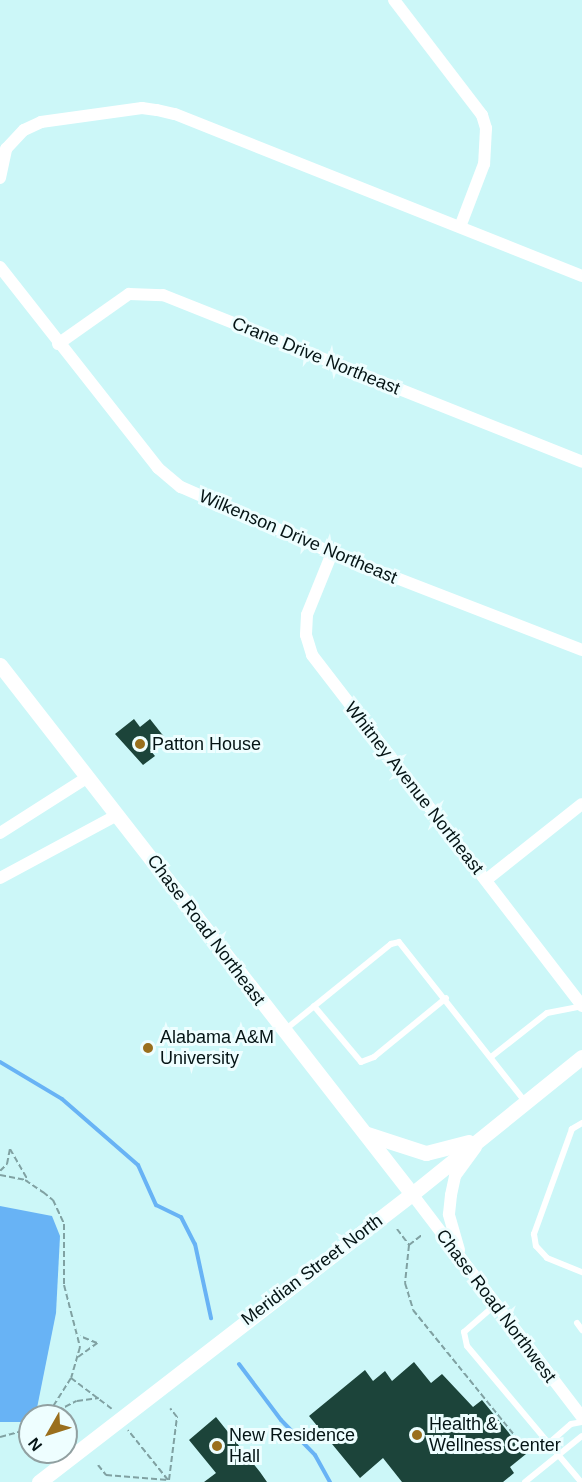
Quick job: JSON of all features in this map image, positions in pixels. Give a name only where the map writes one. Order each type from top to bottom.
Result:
[{"type":"street","points":[[394,0],[482,116],[486,128],[484,164],[460,227]]},
{"type":"street","points":[[0,178],[6,149],[24,130],[41,122],[142,108],[157,110],[582,276]]},
{"type":"street","name":"Wilkenson Drive Northeast","points":[[0,267],[58,344],[158,468],[181,487],[332,553],[582,650]]},
{"type":"street","name":"Crane Drive Northeast","points":[[58,344],[129,294],[163,295],[582,462]]},
{"type":"street","name":"Whitney Avenue Northeast","points":[[332,553],[307,615],[306,635],[312,655],[582,1006]]},
{"type":"street","name":"Chase Road Northeast","points":[[0,665],[412,1194]]},
{"type":"street","points":[[0,833],[88,777]]},
{"type":"street","points":[[486,880],[582,804]]},
{"type":"street","points":[[0,878],[117,815]]},
{"type":"street","name":"Meridian Street North","points":[[42,1481],[412,1194],[582,1056]]},
{"type":"street","points":[[366,1134],[426,1153],[448,1150],[483,1136]]},
{"type":"street","points":[[464,1263],[452,1232],[451,1195],[455,1176],[483,1136]]},
{"type":"street","name":"Chase Road Northwest","points":[[412,1194],[582,1417]]},
{"type":"lane","points":[[283,1031],[390,944],[399,942],[446,998],[526,1103]]},
{"type":"lane","points":[[314,1006],[361,1062],[374,1057],[446,998]]},
{"type":"lane","points":[[491,1057],[547,1013],[582,1006]]},
{"type":"lane","points":[[582,1123],[572,1129],[534,1234],[536,1246],[547,1258],[582,1272]]},
{"type":"lane","points":[[495,1305],[469,1326],[464,1340],[577,1481]]},
{"type":"lane","points":[[577,1323],[582,1330]]},
{"type":"lane","points":[[548,1444],[571,1424],[582,1422]]},
{"type":"lane","points":[[525,1482],[582,1436]]},
{"type":"path","points":[[32,1185],[10,1149],[8,1164],[0,1173],[32,1185],[53,1200],[61,1213],[64,1285],[79,1334],[78,1356],[71,1378],[55,1404]]},
{"type":"path","points":[[397,1229],[409,1245],[405,1283],[413,1310],[528,1452]]},
{"type":"path","points":[[409,1245],[422,1235]]},
{"type":"path","points":[[78,1356],[97,1343],[79,1334]]},
{"type":"path","points":[[71,1378],[99,1398],[119,1419],[168,1480]]},
{"type":"path","points":[[71,1404],[99,1398]]},
{"type":"path","points":[[168,1480],[177,1418],[170,1408]]},
{"type":"path","points":[[0,1439],[18,1432]]},
{"type":"path","points":[[98,1465],[106,1475],[168,1480]]},
{"type":"water","points":[[0,1206],[52,1216],[60,1236],[56,1313],[38,1404],[18,1404],[18,1422],[0,1422]]},
{"type":"building","name":"Patton House","points":[[134,719],[140,727],[150,719],[165,738],[150,750],[155,756],[143,765],[115,734]]},
{"type":"building","name":"Health & Wellness Center","points":[[414,1362],[431,1383],[442,1374],[473,1407],[482,1400],[526,1454],[510,1467],[514,1473],[503,1482],[402,1482],[383,1458],[360,1478],[309,1416],[365,1370],[373,1381],[385,1371],[392,1381]]},
{"type":"building","name":"New Residence Hall","points":[[216,1417],[267,1482],[204,1482],[216,1473],[189,1440]]},
{"type":"waterway","points":[[0,1062],[62,1099],[138,1165],[156,1205],[181,1217],[195,1244],[211,1318]]},
{"type":"waterway","points":[[239,1364],[281,1420],[315,1455],[330,1482]]},
{"type":"place","name":"Patton House","points":[[140,744]]},
{"type":"place","name":"Alabama A&M University","points":[[148,1048]]},
{"type":"place","name":"Health & Wellness Center","points":[[417,1435]]},
{"type":"place","name":"New Residence Hall","points":[[217,1446]]}]
